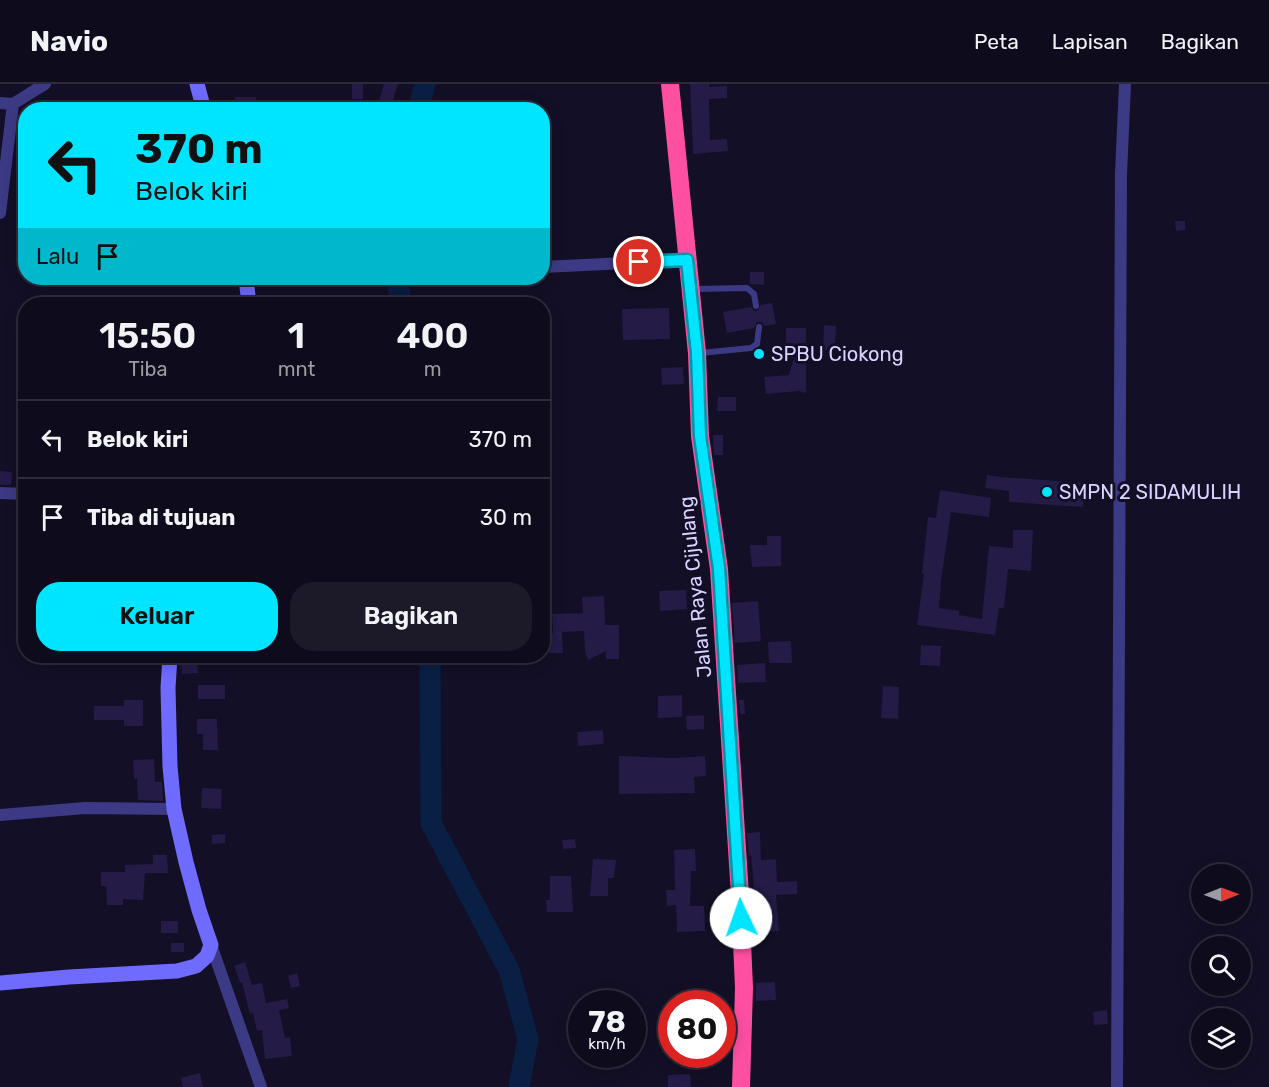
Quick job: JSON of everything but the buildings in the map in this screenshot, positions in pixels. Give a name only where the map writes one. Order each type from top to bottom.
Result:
[{"type":"highway","name":"Jalan Raya Cijulang","points":[[670,84],[697,353],[700,436],[719,569],[744,988],[741,1087]]},
{"type":"street","points":[[0,213],[6,103],[45,84]]},
{"type":"street","points":[[197,84],[202,102]]},
{"type":"street","points":[[1116,1087],[1121,174],[1125,84]]},
{"type":"street","points":[[550,267],[687,260]]},
{"type":"street","points":[[0,493],[18,494]]},
{"type":"street","points":[[170,663],[169,733],[174,809],[199,910],[261,1087]]},
{"type":"street","points":[[0,814],[85,808],[174,809]]},
{"type":"street","points":[[0,983],[177,971],[196,966],[207,956],[211,945]]},
{"type":"lane","points":[[690,289],[747,288],[754,294],[756,306]]},
{"type":"lane","points":[[697,353],[751,348],[758,344],[759,327]]},
{"type":"waterway","points":[[420,102],[425,84]]},
{"type":"waterway","points":[[398,285],[400,297]]},
{"type":"waterway","points":[[430,663],[431,823],[509,970],[528,1039],[519,1087]]},
{"type":"place","name":"SPBU Ciokong","points":[[759,354]]},
{"type":"place","name":"SMPN 2 SIDAMULIH","points":[[1047,492]]},
{"type":"route","points":[[639,262],[687,260],[697,353],[700,436],[719,569],[741,918]]}]
